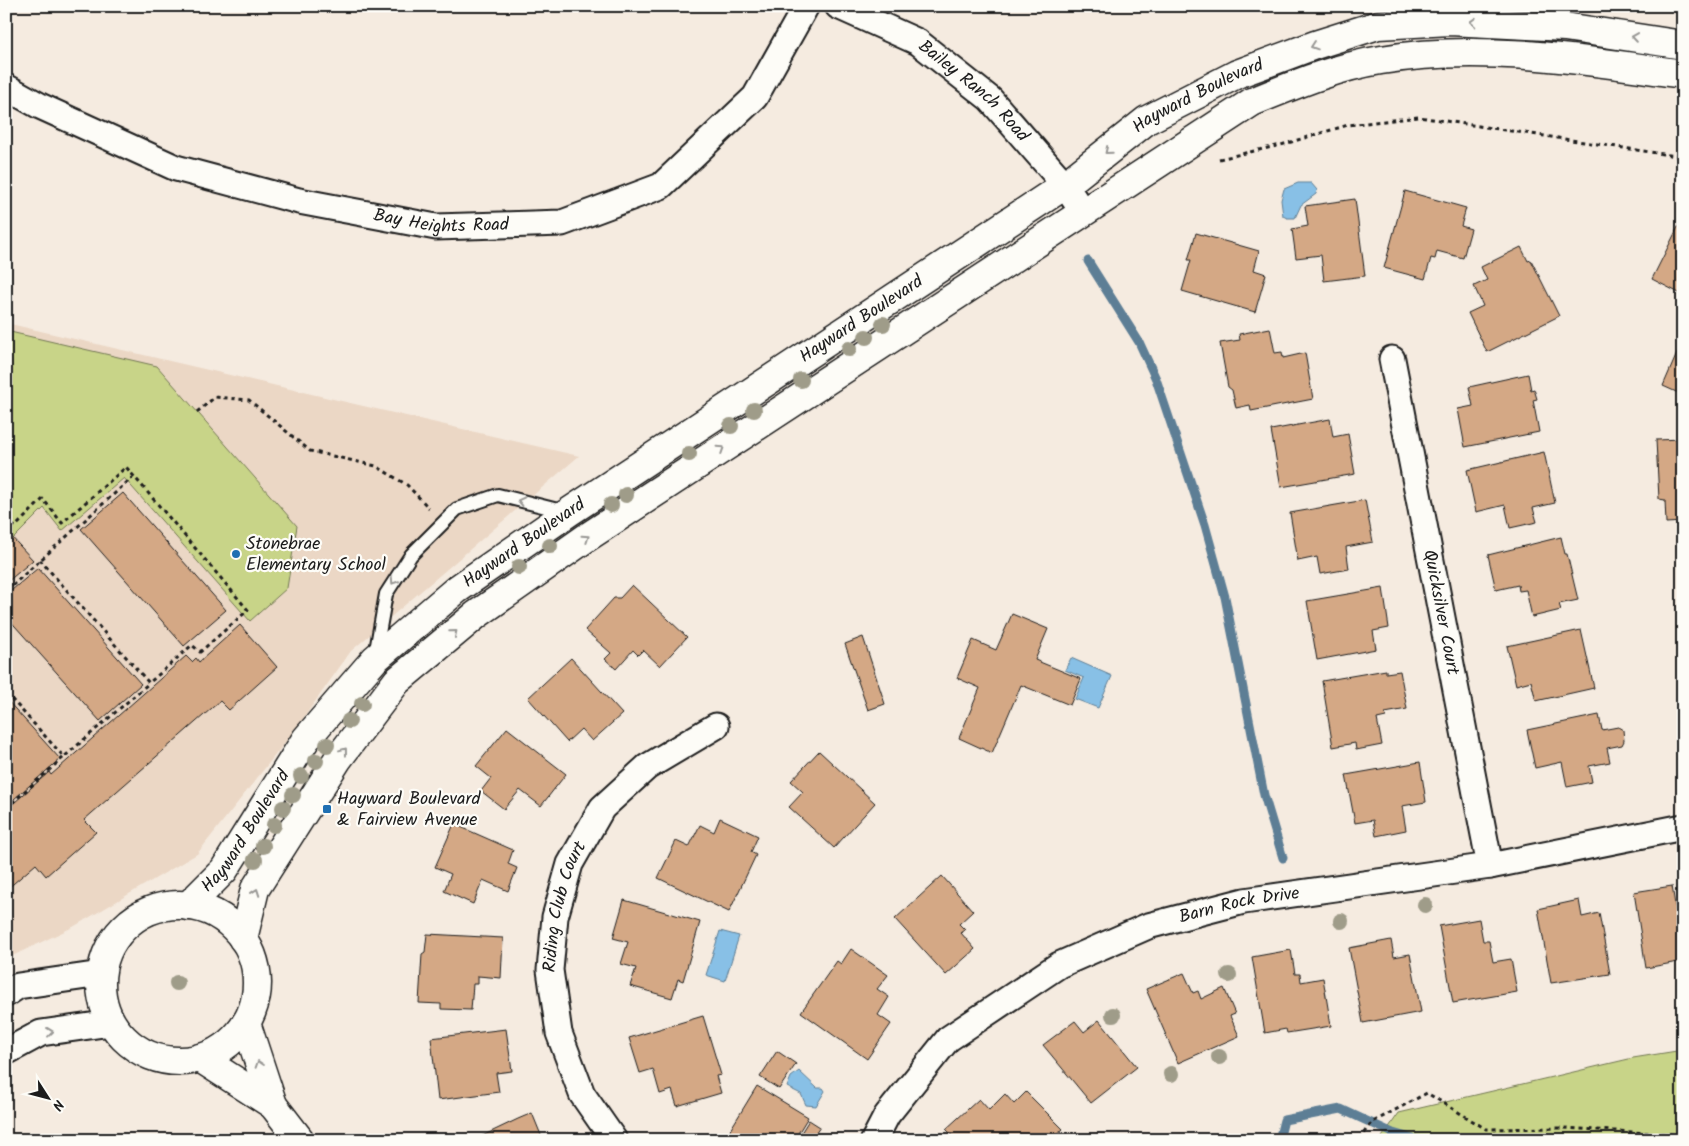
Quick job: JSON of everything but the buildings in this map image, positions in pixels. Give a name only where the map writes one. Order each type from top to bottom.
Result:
[{"type":"main road","name":"Hayward Boulevard","points":[[188,906],[224,870],[306,739],[375,659],[456,590],[569,512],[1065,185],[1147,120],[1237,74],[1314,45],[1378,25],[1450,21],[1565,27],[1683,44]]},
{"type":"main road","name":"Hayward Boulevard","points":[[243,938],[255,889],[338,759],[397,681],[476,614],[586,538],[1082,211],[1252,102],[1324,73],[1381,60],[1450,53],[1554,56],[1683,74]]},
{"type":"main road","points":[[164,906],[188,906],[209,911],[228,922],[243,938],[253,959],[257,980],[254,1002],[246,1023],[234,1038],[218,1050],[200,1058],[175,1062],[150,1056],[128,1043],[111,1023],[102,999],[101,974],[108,950],[122,930],[134,920],[164,906]]},
{"type":"main road","points":[[246,1023],[272,1105]]},
{"type":"main road","points":[[200,1058],[272,1105],[300,1140]]},
{"type":"street","name":"Bay Heights Road","points":[[6,87],[40,106],[176,168],[299,201],[436,227],[562,223],[661,186],[755,97],[806,6]]},
{"type":"street","name":"Bailey Ranch Road","points":[[838,6],[918,42],[990,100],[1065,185],[1082,211]]},
{"type":"street","name":"Quicksilver Court","points":[[1392,359],[1490,866]]},
{"type":"street","name":"Riding Club Court","points":[[614,1140],[582,1094],[559,1033],[550,970],[555,917],[570,864],[602,808],[647,767],[716,726]]},
{"type":"street","name":"Barn Rock Drive","points":[[874,1140],[886,1115],[948,1039],[1059,965],[1148,926],[1244,901],[1490,866],[1683,828]]},
{"type":"street","points":[[6,994],[18,986],[101,974]]},
{"type":"street","points":[[6,1052],[41,1033],[111,1023]]},
{"type":"lane","points":[[375,659],[386,594],[410,556],[457,509],[498,496],[569,512]]},
{"type":"path","points":[[1211,161],[1281,145],[1348,125],[1419,117],[1683,157]]},
{"type":"path","points":[[197,412],[215,397],[249,400],[310,451],[376,466],[407,485],[443,524]]},
{"type":"path","points":[[6,519],[14,527],[43,499],[62,523],[126,467],[248,610],[200,652],[192,645],[6,808]]},
{"type":"path","points":[[6,591],[134,476]]},
{"type":"path","points":[[40,560],[149,683]]},
{"type":"path","points":[[6,693],[64,756]]},
{"type":"path","points":[[1359,1140],[1371,1123],[1428,1093],[1486,1129],[1563,1128],[1683,1135]]},
{"type":"path","points":[[22,1140],[28,1136],[38,1140]]},
{"type":"shaded area","name":"Stonebrae Elementary School","points":[[6,323],[579,456],[351,651],[295,730],[197,854],[73,927],[6,959]]},
{"type":"green space","points":[[6,331],[157,366],[297,526],[287,588],[250,621],[124,478],[62,531],[44,508],[13,539],[6,533]]},
{"type":"green space","points":[[1683,1050],[1683,1140],[1380,1140],[1399,1113],[1633,1058]]},
{"type":"water","points":[[1298,183],[1311,183],[1317,190],[1316,194],[1301,205],[1295,218],[1287,218],[1283,216],[1281,200],[1284,189]]},
{"type":"water","points":[[1071,658],[1112,676],[1098,708],[1075,699],[1084,678],[1065,670]]},
{"type":"water","points":[[720,931],[739,936],[725,981],[706,975]]},
{"type":"water","points":[[799,1071],[817,1088],[823,1088],[825,1091],[816,1106],[806,1105],[801,1094],[787,1087],[791,1077]]},
{"type":"waterway","points":[[1088,261],[1139,342],[1156,379],[1205,525],[1225,597],[1264,795],[1283,858]]},
{"type":"waterway","points":[[1279,1140],[1284,1120],[1341,1109],[1393,1133],[1417,1140]]},
{"type":"place","name":"Stonebrae Elementary School","points":[[236,554]]},
{"type":"place","name":"Hayward Boulevard & Fairview Avenue","points":[[327,809]]}]
